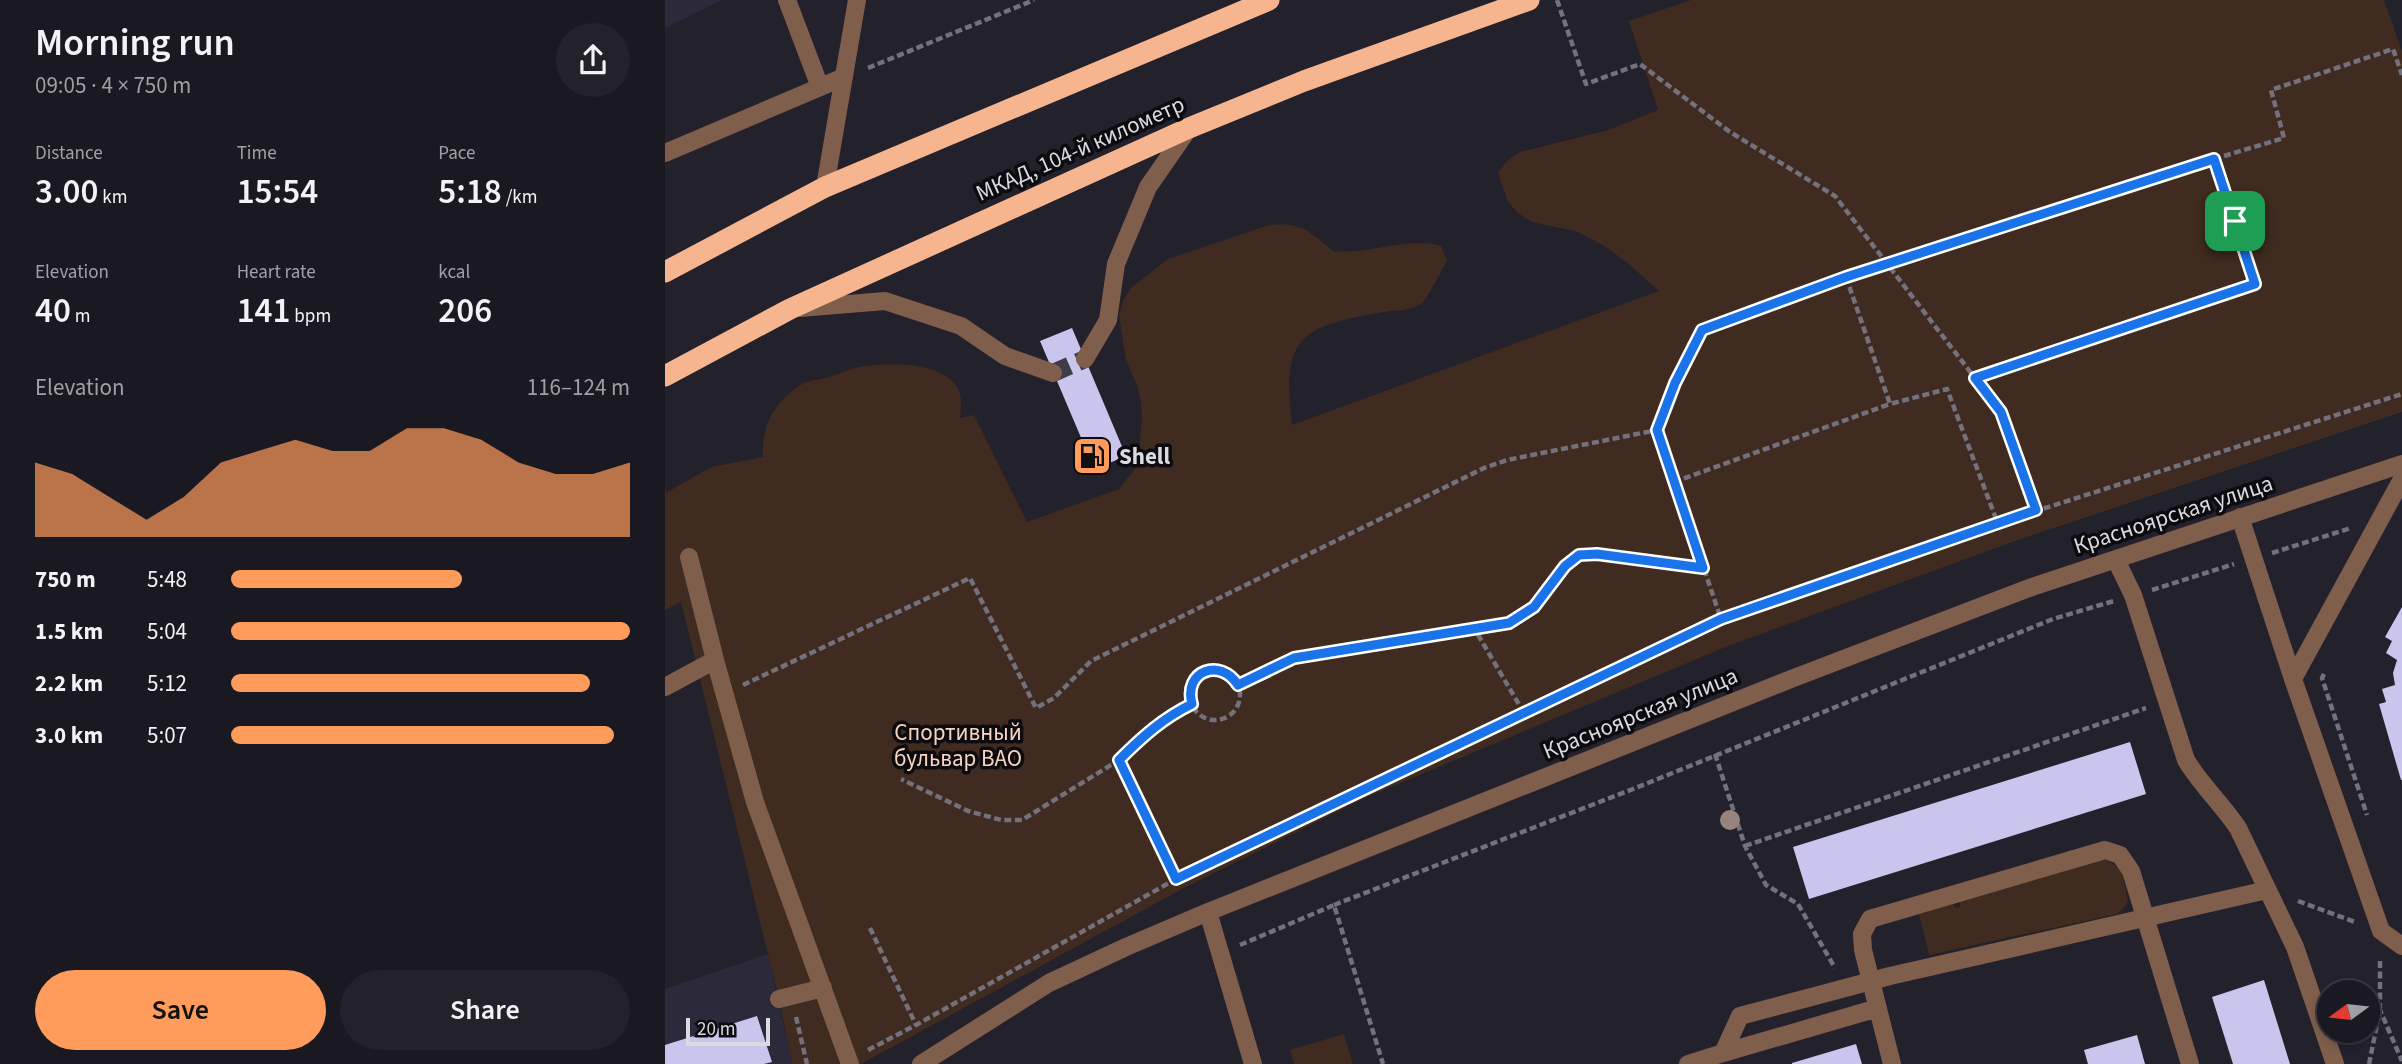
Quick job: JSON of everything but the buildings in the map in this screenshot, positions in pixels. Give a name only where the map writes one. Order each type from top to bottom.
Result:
[{"type":"highway","points":[[665,272],[825,187],[1269,0]]},
{"type":"highway","name":"МКАД, 104-й километр","points":[[665,376],[790,309],[1189,128],[1304,81],[1529,0]]},
{"type":"street","points":[[787,0],[820,87]]},
{"type":"street","points":[[825,187],[857,0]]},
{"type":"street","points":[[665,153],[844,77]]},
{"type":"street","points":[[1086,359],[1108,320],[1115,264],[1148,187],[1189,128]]},
{"type":"street","points":[[790,309],[885,301],[961,326],[1005,356],[1053,373]]},
{"type":"street","name":"Красноярская улица","points":[[921,1064],[1049,984],[1208,912],[1791,679],[2032,587],[2402,464]]},
{"type":"street","points":[[2293,680],[2402,479]]},
{"type":"street","points":[[2241,517],[2293,680],[2381,931],[2402,946]]},
{"type":"street","points":[[689,557],[755,802],[850,1064]]},
{"type":"street","points":[[2116,560],[2133,595],[2186,760],[2199,782],[2238,828],[2295,947],[2335,1064]]},
{"type":"street","points":[[665,687],[715,660]]},
{"type":"street","points":[[1892,1064],[1863,950],[1862,934],[1870,919],[2105,850],[2120,855],[2131,871],[2190,1064]]},
{"type":"street","points":[[1723,1053],[1740,1016],[1846,987],[2042,940],[2267,890]]},
{"type":"street","points":[[1208,912],[1253,1064]]},
{"type":"street","points":[[785,998],[823,988]]},
{"type":"street","points":[[1688,1064],[1878,1008]]},
{"type":"path","points":[[844,77],[1034,0]]},
{"type":"path","points":[[1557,0],[1586,83],[1640,64],[1730,132],[1835,196],[2001,412],[2036,510]]},
{"type":"path","points":[[1721,619],[1657,430],[1675,383],[1702,330],[1887,263],[2284,138],[2271,90],[2393,49],[2402,75]]},
{"type":"path","points":[[1975,378],[2255,284],[2214,159]]},
{"type":"path","points":[[1846,277],[1890,404]]},
{"type":"path","points":[[1674,482],[1890,404],[1947,389],[1998,524]]},
{"type":"path","points":[[867,1050],[1176,879],[1721,619],[2036,510],[2402,394]]},
{"type":"path","points":[[737,688],[970,578],[1036,708],[1054,698],[1091,661],[1484,468],[1507,460],[1657,430]]},
{"type":"path","points":[[1220,954],[1334,905],[1633,789],[2053,619],[2380,519]]},
{"type":"path","points":[[1238,685],[1294,658],[1509,623],[1534,607],[1565,566],[1579,555],[1597,554],[1703,568]]},
{"type":"path","points":[[1474,628],[1524,713]]},
{"type":"path","points":[[2328,666],[2322,678],[2369,819]]},
{"type":"path","points":[[1211,670],[1227,673],[1238,685],[1240,694],[1235,710],[1222,719],[1206,719],[1192,704],[1192,684],[1203,673],[1211,670]]},
{"type":"path","points":[[1745,846],[2167,701]]},
{"type":"path","points":[[901,779],[968,811],[1001,820],[1022,820],[1119,760],[1148,731],[1171,714],[1192,704]]},
{"type":"path","points":[[1715,754],[1745,846],[1766,885],[1798,904],[1846,987]]},
{"type":"path","points":[[1119,760],[1176,879]]},
{"type":"path","points":[[2267,890],[2381,931],[2380,1010],[2402,1061]]},
{"type":"path","points":[[1334,905],[1383,1064]]},
{"type":"path","points":[[870,928],[916,1025]]},
{"type":"path","points":[[785,998],[807,1064]]},
{"type":"path","points":[[2369,1064],[2373,1043]]},
{"type":"shaded area","points":[[665,0],[722,0],[665,28]]},
{"type":"shaded area","points":[[768,954],[792,1064],[665,1064],[665,989]]},
{"type":"green space","name":"Спортивный бульвар ВАО","points":[[1691,0],[2384,0],[2402,51],[2402,412],[2015,541],[1728,646],[1367,797],[1184,888],[861,1064],[792,1064],[779,999],[681,602],[665,610],[665,484],[666,493],[711,467],[763,457],[764,436],[770,418],[781,402],[803,383],[851,369],[892,364],[937,371],[957,387],[961,398],[960,418],[974,415],[1027,522],[1119,489],[1137,466],[1142,418],[1138,388],[1126,360],[1119,316],[1123,301],[1131,288],[1168,259],[1269,225],[1297,226],[1318,238],[1333,251],[1361,251],[1415,243],[1441,246],[1447,261],[1428,295],[1418,306],[1333,323],[1316,330],[1303,340],[1294,354],[1290,372],[1292,425],[1659,291],[1606,247],[1578,232],[1532,222],[1518,213],[1508,202],[1498,173],[1507,161],[1520,152],[1608,130],[1658,110],[1629,21]]},
{"type":"green space","points":[[2103,859],[2114,864],[2122,873],[2128,901],[2117,914],[1929,955],[1919,914],[1953,904],[1955,908],[1960,907],[1960,902]]},
{"type":"green space","points":[[1344,1034],[1353,1064],[1294,1064],[1290,1050]]},
{"type":"tunnel","points":[[1053,373],[1085,359]]},
{"type":"place","name":"Shell","points":[[1092,456]]},
{"type":"route","points":[[2214,159],[2235,221],[2255,284],[1975,378],[2001,412],[2036,510],[1721,619],[1176,879],[1119,760],[1148,731],[1171,714],[1192,704],[1192,684],[1203,673],[1220,670],[1234,678],[1238,685],[1294,658],[1509,623],[1534,607],[1565,566],[1579,555],[1597,554],[1703,568],[1657,430],[1675,383],[1702,330],[1846,277],[2214,159]]}]
